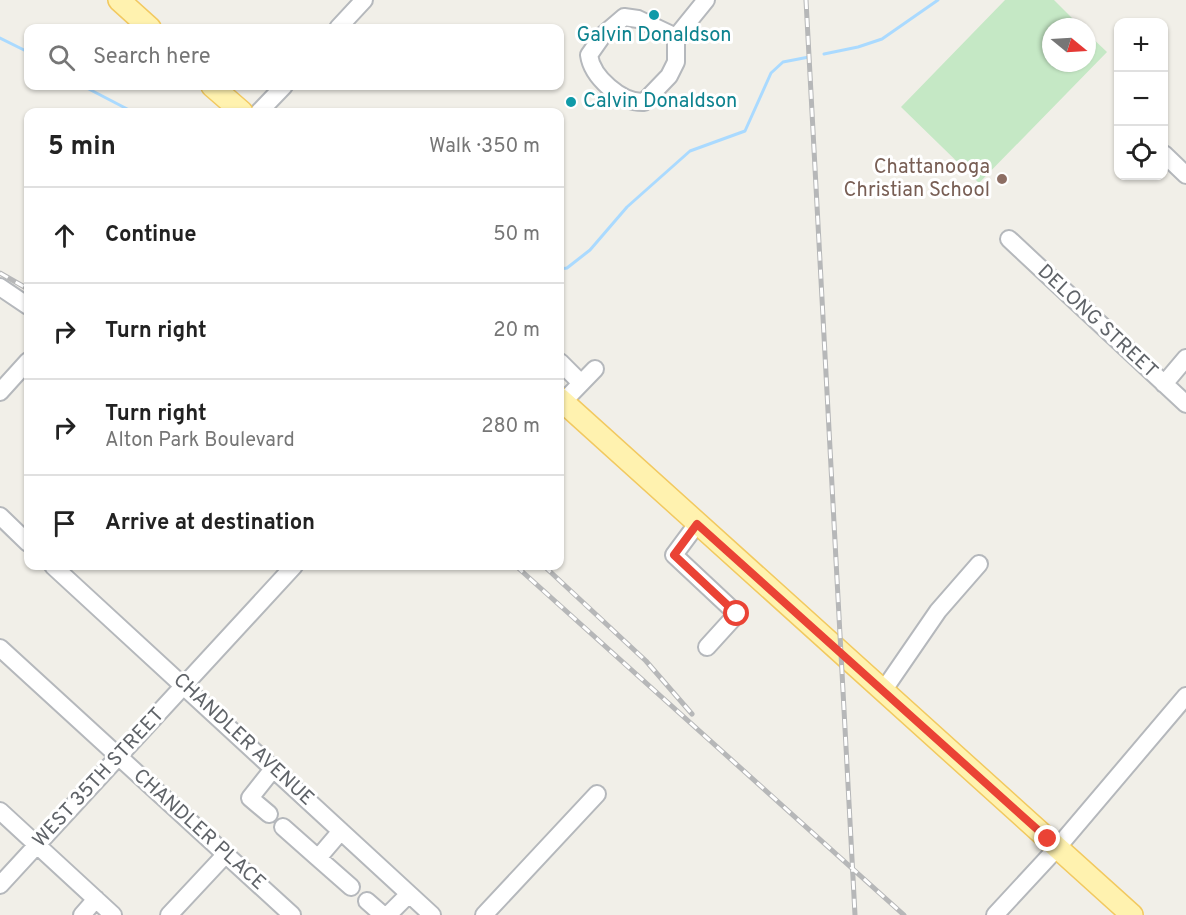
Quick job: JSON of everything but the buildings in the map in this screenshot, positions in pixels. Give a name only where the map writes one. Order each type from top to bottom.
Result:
[{"type":"main road","points":[[119,0],[146,24]]},
{"type":"main road","points":[[217,90],[238,108]]},
{"type":"main road","points":[[564,404],[1132,915]]},
{"type":"street","points":[[676,37],[638,19],[624,17],[603,35],[589,55],[591,67],[615,91],[632,102],[644,102],[669,76],[676,62],[676,37],[706,0]]},
{"type":"street","points":[[341,24],[355,3]]},
{"type":"street","points":[[263,108],[280,90]]},
{"type":"street","points":[[1168,158],[1186,175]]},
{"type":"street","name":"DELONG STREET","points":[[1009,239],[1186,404]]},
{"type":"street","points":[[0,287],[24,303]]},
{"type":"street","points":[[1164,384],[1186,358]]},
{"type":"street","points":[[0,392],[24,365]]},
{"type":"street","points":[[564,366],[581,383]]},
{"type":"street","points":[[564,398],[595,369]]},
{"type":"street","points":[[0,516],[24,539]]},
{"type":"street","points":[[697,524],[674,555],[737,614],[706,647]]},
{"type":"street","points":[[884,692],[938,611],[979,564]]},
{"type":"street","name":"CHANDLER AVENUE","points":[[57,570],[432,915]]},
{"type":"street","name":"WEST 35TH STREET","points":[[0,885],[290,570]]},
{"type":"street","name":"CHANDLER PLACE","points":[[0,648],[292,915]]},
{"type":"street","points":[[995,915],[1060,850],[1186,696]]},
{"type":"street","points":[[269,814],[250,798],[273,769]]},
{"type":"street","points":[[488,914],[597,794]]},
{"type":"street","points":[[0,811],[113,915]]},
{"type":"street","points":[[283,827],[351,888]]},
{"type":"street","points":[[318,858],[341,831]]},
{"type":"street","points":[[169,915],[226,854]]},
{"type":"street","points":[[388,915],[409,894]]},
{"type":"street","points":[[82,915],[96,899]]},
{"type":"street","points":[[367,901],[382,915]]},
{"type":"green space","points":[[1005,0],[1054,0],[1072,18],[1042,18],[1042,72],[1087,72],[979,183],[901,107]]},
{"type":"green space","points":[[1096,42],[1107,52],[1096,63]]},
{"type":"waterway","points":[[824,54],[882,39],[938,0]]},
{"type":"waterway","points":[[0,38],[24,50]]},
{"type":"waterway","points":[[564,268],[590,250],[627,207],[690,151],[745,131],[771,73],[783,62],[809,57]]},
{"type":"waterway","points":[[91,90],[125,108]]},
{"type":"railway","points":[[806,0],[855,915]]},
{"type":"railway","points":[[0,273],[24,287]]},
{"type":"railway","points":[[520,570],[904,915]]},
{"type":"railway","points":[[548,570],[646,661],[692,714]]},
{"type":"place","name":"Galvin Donaldson","points":[[654,15]]},
{"type":"place","name":"Calvin Donaldson","points":[[571,102]]},
{"type":"place","name":"Chattanooga Christian School","points":[[1002,179]]},
{"type":"route","points":[[737,614],[674,555],[697,524],[1048,839]]}]
